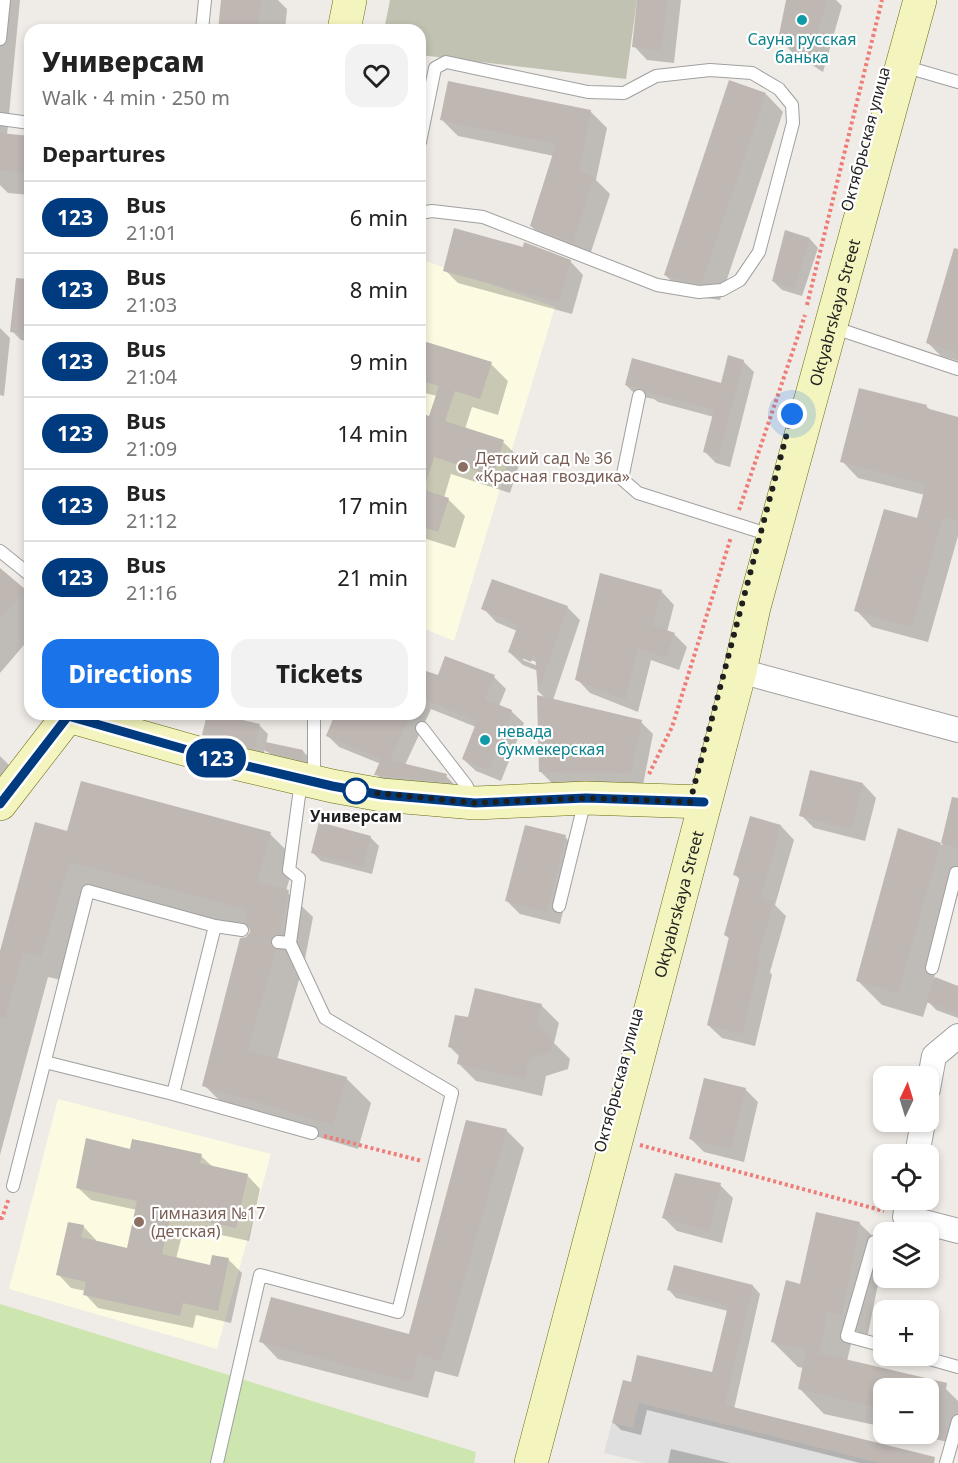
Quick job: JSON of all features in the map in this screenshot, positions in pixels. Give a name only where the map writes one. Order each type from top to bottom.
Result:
[{"type":"main road","points":[[345,24],[350,0]]},
{"type":"main road","name":"Октябрьская улица","points":[[517,1463],[697,802],[748,528],[903,0]]},
{"type":"main road","name":"Oktyabrskaya Street","points":[[531,1463],[617,1138],[697,802],[740,671],[754,607],[920,0]]},
{"type":"main road","points":[[0,804],[65,720]]},
{"type":"main road","points":[[86,720],[230,762],[332,786],[382,795],[475,803],[586,798],[697,802]]},
{"type":"street","points":[[740,671],[958,730]]},
{"type":"street","points":[[932,1066],[934,1056],[958,1035]]},
{"type":"street","points":[[911,1210],[958,1231]]},
{"type":"lane","points":[[0,39],[4,0]]},
{"type":"lane","points":[[203,24],[205,0]]},
{"type":"lane","points":[[426,112],[435,68],[446,62],[588,92],[624,93],[656,76],[710,70],[752,73],[779,89],[792,105],[793,123],[759,252],[740,280],[722,290],[699,292],[657,285],[483,217],[426,212]]},
{"type":"lane","points":[[902,66],[958,82]]},
{"type":"lane","points":[[0,119],[24,122]]},
{"type":"lane","points":[[831,326],[958,369]]},
{"type":"lane","points":[[639,396],[622,479],[638,493],[748,528]]},
{"type":"lane","points":[[0,551],[24,570]]},
{"type":"lane","points":[[314,720],[314,770],[332,786]]},
{"type":"lane","points":[[422,728],[466,785],[475,803]]},
{"type":"lane","points":[[217,1463],[260,1275],[398,1312],[452,1094],[325,1018],[284,942],[299,878],[289,870],[301,779]]},
{"type":"lane","points":[[559,906],[586,798]]},
{"type":"lane","points":[[932,968],[956,873],[958,873]]},
{"type":"lane","points":[[13,1186],[88,891],[214,926],[242,930]]},
{"type":"lane","points":[[173,1094],[214,926]]},
{"type":"lane","points":[[45,1062],[173,1094],[312,1133]]},
{"type":"lane","points":[[873,1245],[847,1336],[873,1343]]},
{"type":"lane","points":[[939,1362],[958,1367]]},
{"type":"lane","points":[[946,1463],[958,1421]]},
{"type":"path","points":[[647,778],[672,727],[748,528],[805,314],[882,0]]},
{"type":"path","points":[[312,1133],[435,1164]]},
{"type":"path","points":[[617,1138],[873,1200]]},
{"type":"path","points":[[0,1218],[2,1218],[13,1186]]},
{"type":"shaded area","points":[[390,0],[637,0],[626,79],[426,56],[426,24],[385,24]]},
{"type":"shaded area","name":"Детский сад № 36 «Красная гвоздика»","points":[[426,261],[555,307],[454,641],[426,629]]},
{"type":"shaded area","name":"Гимназия №17 (детская)","points":[[58,1099],[271,1154],[217,1349],[9,1289]]},
{"type":"shaded area","points":[[623,1380],[873,1442],[873,1444],[918,1453],[915,1463],[645,1463],[604,1453]]},
{"type":"green space","points":[[0,1304],[476,1452],[474,1463],[0,1463]]},
{"type":"building","points":[[221,0],[261,0],[259,24],[219,24]]},
{"type":"building","points":[[637,0],[667,0],[661,51],[632,47]]},
{"type":"building","name":"Сауна русская банька","points":[[786,0],[827,0],[809,60],[778,40]]},
{"type":"building","points":[[729,80],[766,93],[702,283],[680,280],[664,275]]},
{"type":"building","points":[[448,81],[591,110],[579,171],[594,177],[573,243],[530,226],[556,144],[440,120]]},
{"type":"building","points":[[0,133],[24,135],[24,173],[0,170]]},
{"type":"building","points":[[454,228],[523,247],[524,242],[571,260],[559,302],[443,271]]},
{"type":"building","points":[[785,230],[810,238],[794,289],[772,281]]},
{"type":"building","points":[[954,248],[958,249],[958,353],[926,343]]},
{"type":"building","points":[[16,278],[24,279],[24,333],[10,332]]},
{"type":"building","points":[[426,342],[492,362],[480,399],[455,391],[445,421],[504,440],[493,476],[434,457],[426,483],[426,415],[429,416],[439,386],[426,382]]},
{"type":"building","points":[[728,355],[744,360],[719,457],[703,452],[714,410],[625,385],[632,358],[721,383]]},
{"type":"building","points":[[859,388],[927,405],[926,408],[958,417],[958,521],[943,517],[912,627],[854,611],[884,509],[917,518],[926,484],[840,462]]},
{"type":"building","points":[[426,491],[449,498],[438,532],[426,528]]},
{"type":"building","points":[[0,568],[24,588],[24,592],[0,619]]},
{"type":"building","points":[[600,573],[662,590],[652,625],[675,633],[666,658],[638,648],[625,700],[575,680]]},
{"type":"building","points":[[492,579],[568,606],[538,693],[535,652],[531,662],[508,652],[518,625],[481,609]]},
{"type":"building","points":[[445,656],[495,675],[485,699],[512,710],[489,770],[462,759],[477,721],[426,700],[426,671],[438,675]]},
{"type":"building","points":[[537,695],[642,720],[631,773],[539,772]]},
{"type":"building","points":[[206,720],[242,720],[260,724],[255,749],[202,735]]},
{"type":"building","points":[[333,720],[408,720],[390,760],[447,774],[445,782],[374,775],[381,759],[326,736]]},
{"type":"building","points":[[266,742],[303,750],[301,760],[265,751]]},
{"type":"building","points":[[810,770],[863,783],[852,829],[799,816]]},
{"type":"building","points":[[81,781],[271,832],[257,882],[289,890],[280,934],[274,935],[270,941],[271,946],[276,950],[248,1050],[347,1077],[333,1125],[202,1086],[240,938],[246,937],[250,932],[249,926],[244,922],[247,910],[70,862],[41,957],[23,952],[5,1019],[0,1018],[0,951],[35,822],[67,831]]},
{"type":"building","points":[[952,797],[958,798],[958,848],[941,843]]},
{"type":"building","points":[[750,816],[781,825],[761,898],[774,901],[757,960],[760,960],[742,1034],[707,1025],[729,937],[724,935],[740,877],[733,875]]},
{"type":"building","points":[[319,822],[371,836],[363,867],[311,853]]},
{"type":"building","points":[[525,825],[566,835],[547,912],[505,901]]},
{"type":"building","points":[[898,828],[941,843],[898,993],[856,981]]},
{"type":"building","points":[[935,977],[958,986],[958,1014],[926,1002]]},
{"type":"building","points":[[475,988],[542,1004],[537,1025],[553,1040],[551,1052],[529,1058],[525,1079],[457,1064],[460,1050],[448,1047],[455,1015],[468,1017]]},
{"type":"building","points":[[704,1078],[746,1088],[731,1149],[689,1139]]},
{"type":"building","points":[[466,1120],[507,1129],[441,1361],[418,1354],[411,1382],[259,1342],[271,1297],[409,1334]]},
{"type":"building","points":[[86,1138],[130,1149],[132,1139],[202,1154],[200,1163],[248,1174],[236,1228],[171,1214],[162,1254],[210,1265],[212,1255],[229,1258],[218,1311],[183,1303],[180,1316],[83,1295],[86,1282],[56,1275],[68,1222],[84,1225],[81,1237],[127,1248],[137,1201],[76,1188]]},
{"type":"building","points":[[675,1173],[721,1183],[709,1231],[662,1218]]},
{"type":"building","points":[[816,1212],[860,1222],[842,1315],[828,1312],[819,1353],[926,1378],[873,1378],[873,1406],[798,1389],[806,1350],[771,1342],[786,1280],[800,1284]]},
{"type":"building","points":[[674,1265],[753,1285],[725,1405],[873,1442],[873,1444],[882,1444],[935,1457],[934,1463],[880,1463],[639,1403],[633,1428],[612,1423],[623,1380],[631,1382],[637,1355],[712,1372],[728,1306],[667,1290]]},
{"type":"building","points":[[939,1381],[947,1383],[946,1389],[939,1389]]},
{"type":"bus line","name":"123","points":[[0,804],[65,720]]},
{"type":"bus line","name":"123","points":[[82,720],[230,762],[332,786],[382,795],[475,803],[586,798],[704,802]]},
{"type":"place","name":"Сауна русская банька","points":[[802,20]]},
{"type":"place","name":"Детский сад № 36 «Красная гвоздика»","points":[[463,467]]},
{"type":"place","name":"невада букмекерская","points":[[485,740]]},
{"type":"place","name":"Универсам","points":[[356,791]]},
{"type":"place","name":"Гимназия №17 (детская)","points":[[139,1222]]},
{"type":"route","points":[[356,791],[475,803],[586,798],[690,802],[792,414]]}]
